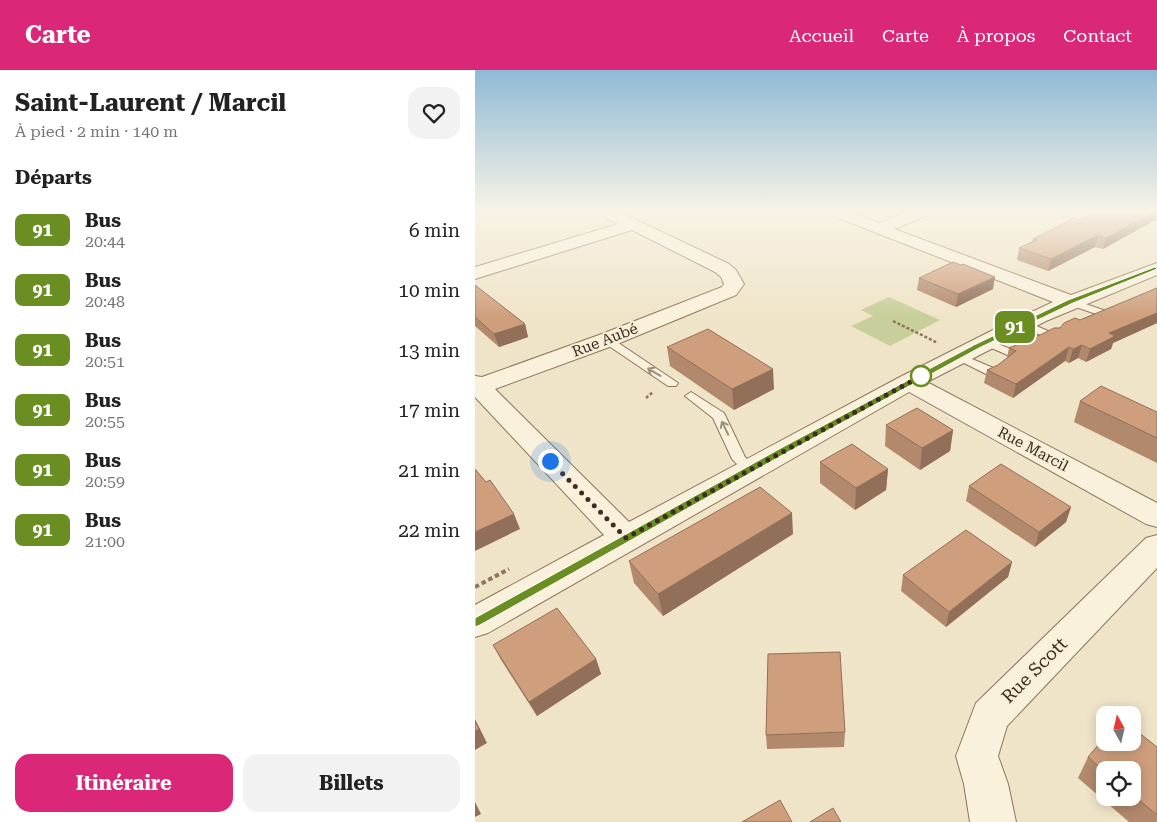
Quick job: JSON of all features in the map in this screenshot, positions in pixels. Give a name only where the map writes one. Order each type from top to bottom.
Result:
[{"type":"street","points":[[475,273],[560,247]]},
{"type":"street","name":"Rue Aubé","points":[[477,385],[607,340],[729,291],[735,284],[729,274],[722,268],[678,247]]},
{"type":"street","points":[[930,247],[1071,302]]},
{"type":"street","points":[[475,622],[909,382],[949,351],[986,342],[1071,302],[1157,269]]},
{"type":"street","name":"Rue Marcil","points":[[909,382],[1157,516]]},
{"type":"street","points":[[477,385],[626,538]]},
{"type":"street","name":"Rue Scott","points":[[993,822],[986,784],[977,756],[990,716],[1157,547]]},
{"type":"lane","points":[[1071,302],[1105,314]]},
{"type":"lane","points":[[1023,323],[1053,337]]},
{"type":"lane","points":[[607,340],[636,361],[673,383]]},
{"type":"lane","points":[[986,342],[1014,354]]},
{"type":"lane","points":[[949,351],[994,373]]},
{"type":"lane","points":[[691,396],[719,416],[739,458],[750,469]]},
{"type":"path","points":[[893,322],[949,351]]},
{"type":"path","points":[[646,398],[652,392]]},
{"type":"green space","points":[[889,297],[940,320],[890,346],[851,326],[873,316],[861,310]]},
{"type":"building","points":[[1021,247],[1074,247],[1051,259],[1019,248]]},
{"type":"building","points":[[953,262],[995,277],[958,294],[919,278]]},
{"type":"building","points":[[475,285],[525,324],[494,334],[475,317]]},
{"type":"building","points":[[1157,288],[1157,313],[1109,333],[1115,336],[1090,349],[1082,345],[1073,349],[1069,347],[1016,384],[987,370],[998,365],[1016,351],[1009,348],[1024,342],[1024,339],[1032,333],[1038,336],[1054,328],[1060,328],[1064,323],[1075,318],[1080,320]]},
{"type":"building","points":[[708,329],[773,369],[732,389],[667,347]]},
{"type":"building","points":[[1101,386],[1157,412],[1157,438],[1080,401]]},
{"type":"building","points":[[917,408],[953,430],[922,448],[886,425]]},
{"type":"building","points":[[852,444],[888,469],[856,488],[820,462]]},
{"type":"building","points":[[1001,464],[1071,507],[1039,532],[969,486]]},
{"type":"building","points":[[475,469],[486,482],[490,480],[514,514],[475,532]]},
{"type":"building","points":[[760,487],[792,513],[658,594],[629,561]]},
{"type":"building","points":[[966,530],[1012,562],[949,612],[903,575]]},
{"type":"building","points":[[557,608],[596,659],[529,702],[493,645]]},
{"type":"building","points":[[840,652],[845,732],[766,735],[768,654]]},
{"type":"building","points":[[475,721],[479,729],[475,731]]},
{"type":"building","points":[[1141,734],[1157,747],[1157,815],[1141,802],[1141,761],[1096,761],[1096,764],[1088,757],[1096,748],[1096,751],[1141,751]]},
{"type":"building","points":[[780,800],[792,822],[742,822]]},
{"type":"building","points":[[833,808],[841,822],[810,822]]},
{"type":"bus line","name":"91","points":[[475,622],[909,382],[1045,313],[1157,269]]},
{"type":"route","points":[[550,461],[626,538],[921,376]]}]
